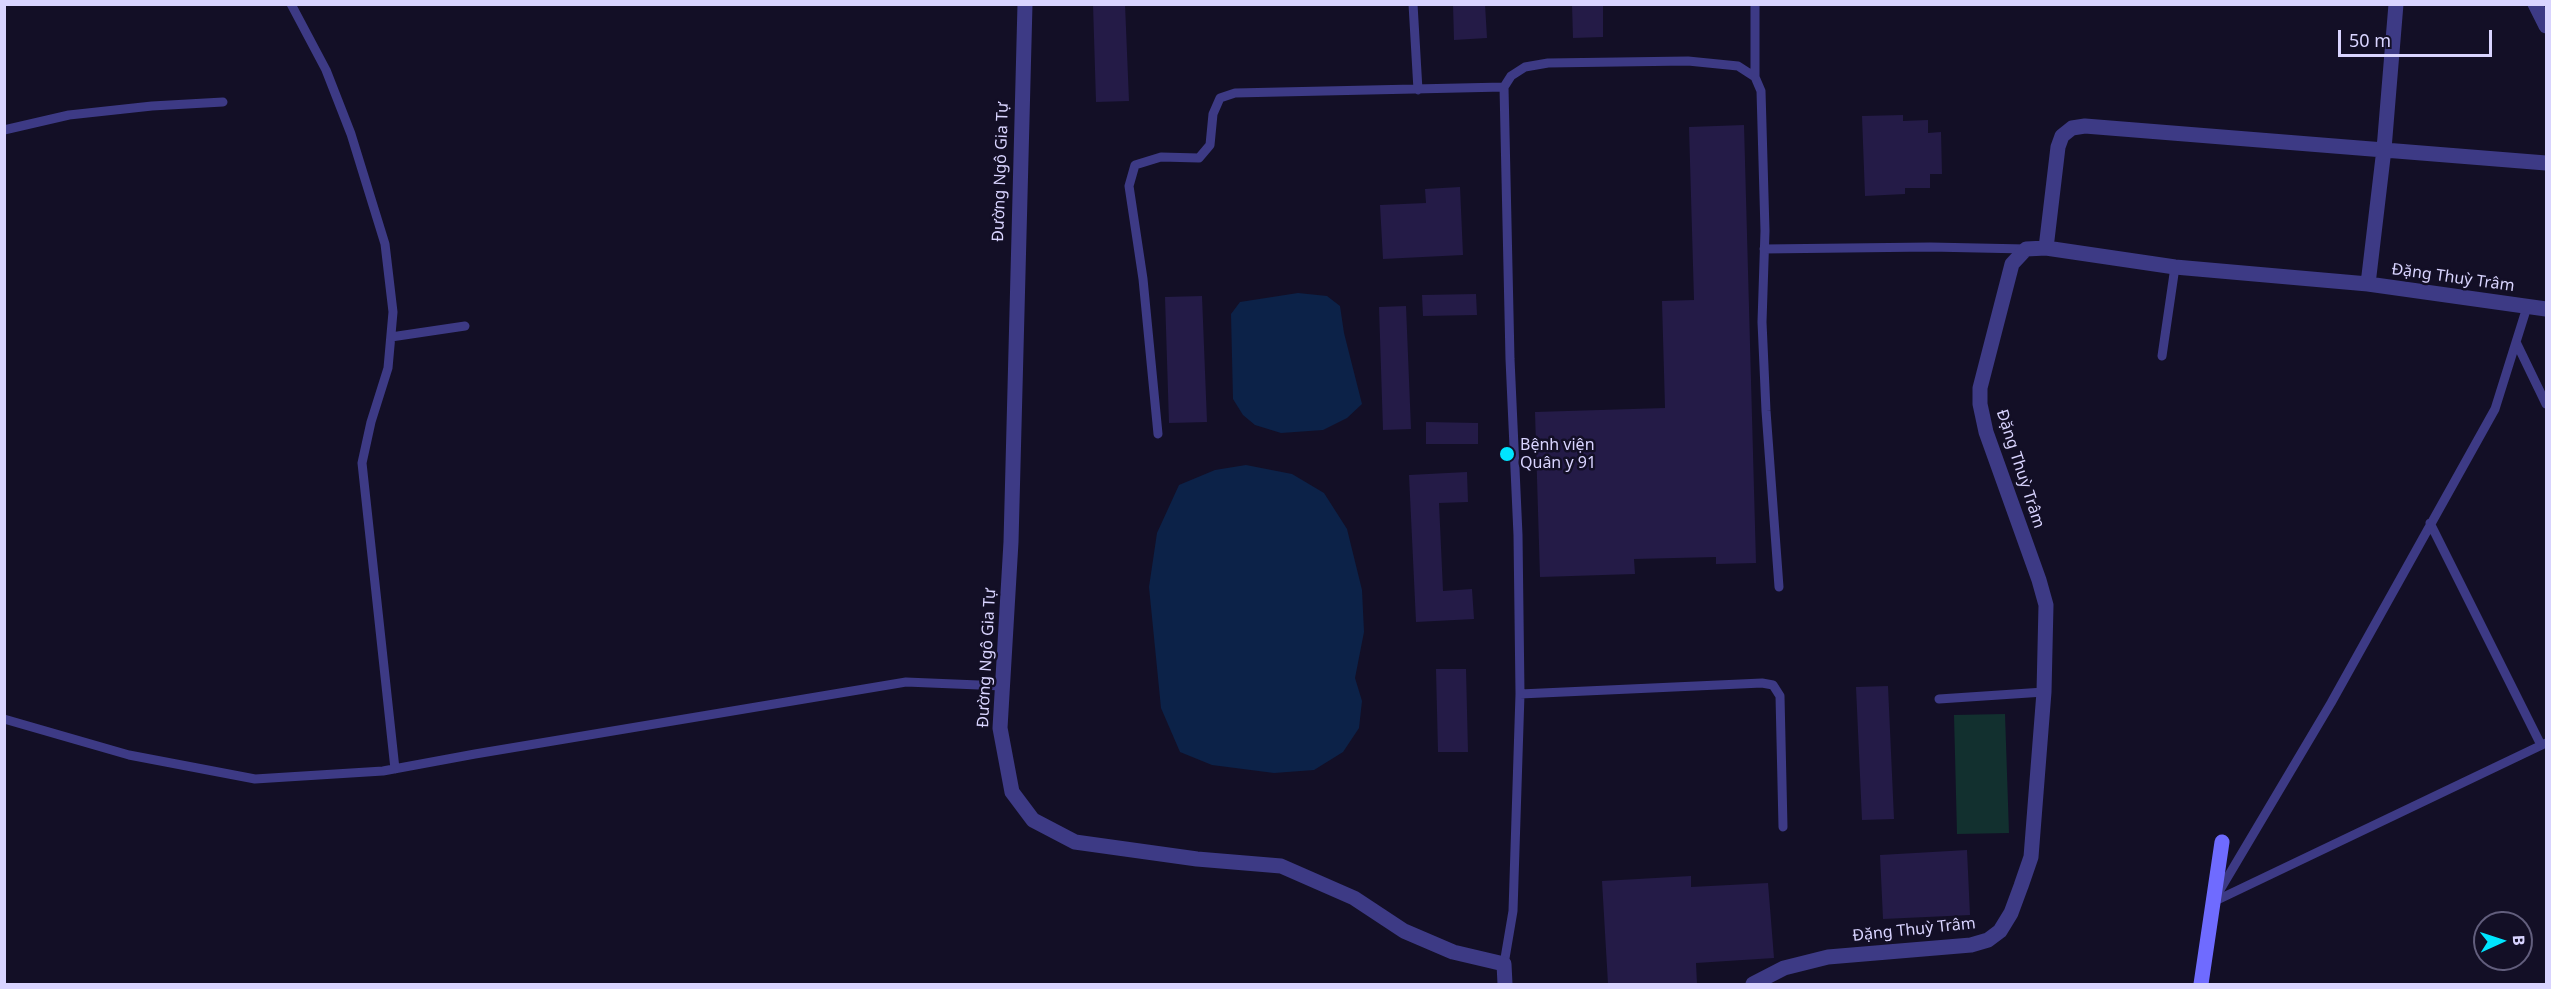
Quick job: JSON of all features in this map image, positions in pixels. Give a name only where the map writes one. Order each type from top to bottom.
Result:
[{"type":"street","name":"Đường Ngô Gia Tự","points":[[1024,4],[1011,542],[1000,728],[1012,792],[1033,820],[1075,842],[1197,859],[1281,866],[1354,898],[1404,932],[1453,952],[1504,964]]},
{"type":"street","points":[[2368,284],[2384,149],[2396,4]]},
{"type":"street","points":[[2535,4],[2547,26]]},
{"type":"street","points":[[2046,248],[2058,147],[2062,136],[2072,128],[2085,126],[2547,162]]},
{"type":"street","name":"Đặng Thuỳ Trâm","points":[[1753,984],[1784,968],[1828,957],[1971,945],[1988,940],[2000,931],[2011,913],[2031,857],[2044,692],[2046,605],[1986,432],[1980,404],[1980,388],[2012,264],[2026,249],[2046,248],[2175,267],[2368,284],[2547,309]]},
{"type":"street","points":[[2200,984],[2222,842]]},
{"type":"street","points":[[1504,964],[1505,984]]},
{"type":"lane","points":[[291,4],[326,70],[347,123],[385,244],[393,312],[388,368],[371,422],[362,464],[395,769]]},
{"type":"lane","points":[[1413,4],[1418,90]]},
{"type":"lane","points":[[1755,4],[1755,77],[1761,91],[1764,249],[1762,322],[1779,587]]},
{"type":"lane","points":[[1504,964],[1513,911],[1521,694],[1504,87],[1511,76],[1525,67],[1548,63],[1688,61],[1738,66],[1755,77]]},
{"type":"lane","points":[[1158,434],[1143,279],[1129,186],[1135,165],[1161,157],[1199,159],[1210,145],[1213,114],[1220,98],[1235,93],[1504,87]]},
{"type":"lane","points":[[4,130],[69,115],[152,106],[223,102]]},
{"type":"lane","points":[[1764,249],[1930,247],[2026,249]]},
{"type":"lane","points":[[2162,356],[2175,267]]},
{"type":"lane","points":[[2213,902],[2331,703],[2495,409],[2527,307]]},
{"type":"lane","points":[[391,337],[465,326]]},
{"type":"lane","points":[[2516,342],[2547,404]]},
{"type":"lane","points":[[2213,902],[2544,744],[2430,524]]},
{"type":"lane","points":[[4,719],[129,755],[255,779],[395,769],[906,682],[1003,686]]},
{"type":"lane","points":[[1521,694],[1762,683],[1773,685],[1780,696],[1783,827]]},
{"type":"lane","points":[[1939,699],[2044,692]]},
{"type":"green space","points":[[2005,714],[2009,833],[1957,834],[1954,715]]},
{"type":"water","points":[[1298,293],[1327,296],[1340,306],[1344,333],[1362,404],[1347,418],[1323,430],[1281,433],[1255,425],[1243,415],[1233,399],[1231,314],[1240,302]]},
{"type":"water","points":[[1246,465],[1292,474],[1324,493],[1347,529],[1362,590],[1364,632],[1355,678],[1362,701],[1359,728],[1343,752],[1314,770],[1274,773],[1212,765],[1180,752],[1161,708],[1149,587],[1157,533],[1179,485],[1215,470]]},
{"type":"building","points":[[1093,4],[1125,4],[1129,101],[1096,102]]},
{"type":"building","points":[[1453,4],[1485,4],[1487,38],[1454,40]]},
{"type":"building","points":[[1572,4],[1603,4],[1603,37],[1573,38]]},
{"type":"building","points":[[1903,115],[1903,121],[1928,120],[1928,133],[1941,132],[1942,174],[1930,174],[1930,188],[1905,188],[1905,194],[1865,196],[1862,116]]},
{"type":"building","points":[[1744,125],[1756,563],[1716,564],[1716,557],[1634,559],[1635,574],[1540,577],[1535,412],[1665,408],[1662,301],[1694,300],[1689,127]]},
{"type":"building","points":[[1460,187],[1463,255],[1383,259],[1380,205],[1426,203],[1425,189]]},
{"type":"building","points":[[1476,294],[1477,315],[1423,316],[1422,295]]},
{"type":"building","points":[[1202,296],[1207,422],[1169,423],[1165,297]]},
{"type":"building","points":[[1406,306],[1411,429],[1383,430],[1379,307]]},
{"type":"building","points":[[1426,422],[1478,423],[1478,444],[1426,444]]},
{"type":"building","points":[[1467,472],[1468,502],[1439,503],[1443,591],[1472,589],[1474,619],[1416,622],[1409,475]]},
{"type":"building","points":[[1436,669],[1466,669],[1468,752],[1438,752]]},
{"type":"building","points":[[1888,686],[1894,819],[1862,820],[1856,687]]},
{"type":"building","points":[[1967,850],[1970,915],[1883,919],[1880,855]]},
{"type":"building","points":[[1691,876],[1691,887],[1768,883],[1774,958],[1696,963],[1697,984],[1608,984],[1602,881]]},
{"type":"place","name":"Bệnh viện Quân y 91","points":[[1507,454]]}]
